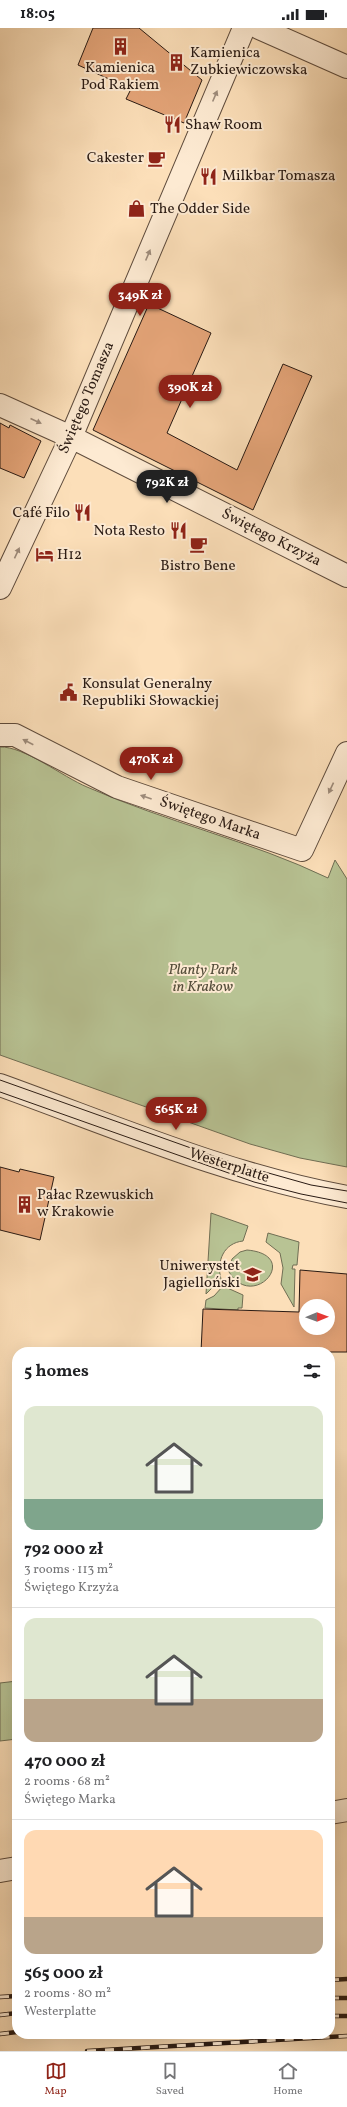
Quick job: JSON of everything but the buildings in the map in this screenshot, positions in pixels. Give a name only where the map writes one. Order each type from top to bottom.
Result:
[{"type":"street","name":"Świętego Tomasza","points":[[0,588],[71,437],[244,28]]},
{"type":"street","points":[[259,28],[347,67]]},
{"type":"street","name":"Świętego Krzyża","points":[[0,405],[71,437],[347,576]]},
{"type":"street","name":"Świętego Marka","points":[[0,735],[15,735],[117,787],[302,850],[347,753]]},
{"type":"street","name":"Westerplatte","points":[[0,1085],[233,1169],[307,1189],[347,1197]]},
{"type":"street","points":[[335,1812],[347,1810]]},
{"type":"street","points":[[0,1871],[12,1869]]},
{"type":"green space","name":"Planty Park in Krakow","points":[[0,747],[20,751],[87,787],[147,811],[269,853],[328,878],[335,860],[347,879],[347,1167],[300,1158],[250,1144],[0,1055]]},
{"type":"green space","points":[[211,1213],[248,1226],[243,1241],[236,1242],[226,1249],[220,1266],[221,1279],[206,1294]]},
{"type":"green space","points":[[268,1233],[299,1242],[297,1265],[293,1265],[292,1269],[295,1269],[294,1307],[281,1284],[283,1268],[280,1253],[266,1242]]},
{"type":"green space","points":[[247,1250],[263,1254],[271,1261],[272,1270],[268,1278],[260,1284],[250,1286],[239,1283],[229,1272],[232,1259],[240,1252]]},
{"type":"green space","points":[[223,1286],[243,1295],[242,1308],[238,1308],[238,1310],[205,1308],[206,1300],[214,1296]]},
{"type":"green space","points":[[12,1682],[12,1740],[0,1741],[0,1683]]},
{"type":"tram line","points":[[0,1080],[233,1163],[311,1185],[347,1191]]},
{"type":"tram line","points":[[0,1092],[254,1182],[301,1194],[347,1203]]},
{"type":"railway","points":[[335,1980],[347,1979]]},
{"type":"railway","points":[[0,1997],[12,1996]]},
{"type":"railway","points":[[335,1998],[347,1998]]},
{"type":"railway","points":[[0,2015],[12,2014]]},
{"type":"railway","points":[[335,2016],[347,2016]]},
{"type":"railway","points":[[0,2034],[12,2033]]},
{"type":"railway","points":[[335,2037],[347,2036]]},
{"type":"railway","points":[[87,2051],[295,2039]]},
{"type":"place","name":"Kamienica Pod Rakiem","points":[[120,47]]},
{"type":"place","name":"Kamienica Zubkiewiczowska","points":[[177,62]]},
{"type":"place","name":"Shaw Room","points":[[172,125]]},
{"type":"place","name":"Cakester","points":[[157,158]]},
{"type":"place","name":"Milkbar Tomasza","points":[[209,176]]},
{"type":"place","name":"The Odder Side","points":[[137,209]]},
{"type":"place","name":"Café Filo","points":[[83,513]]},
{"type":"place","name":"Nota Resto","points":[[178,531]]},
{"type":"place","name":"Bistro Bene","points":[[198,545]]},
{"type":"place","name":"H12","points":[[44,555]]},
{"type":"place","name":"Konsulat Generalny Republiki Słowackiej","points":[[69,693]]},
{"type":"place","name":"Pałac Rzewuskich w Krakowie","points":[[24,1204]]},
{"type":"place","name":"Uniwerystet Jagielloński","points":[[253,1275]]}]
